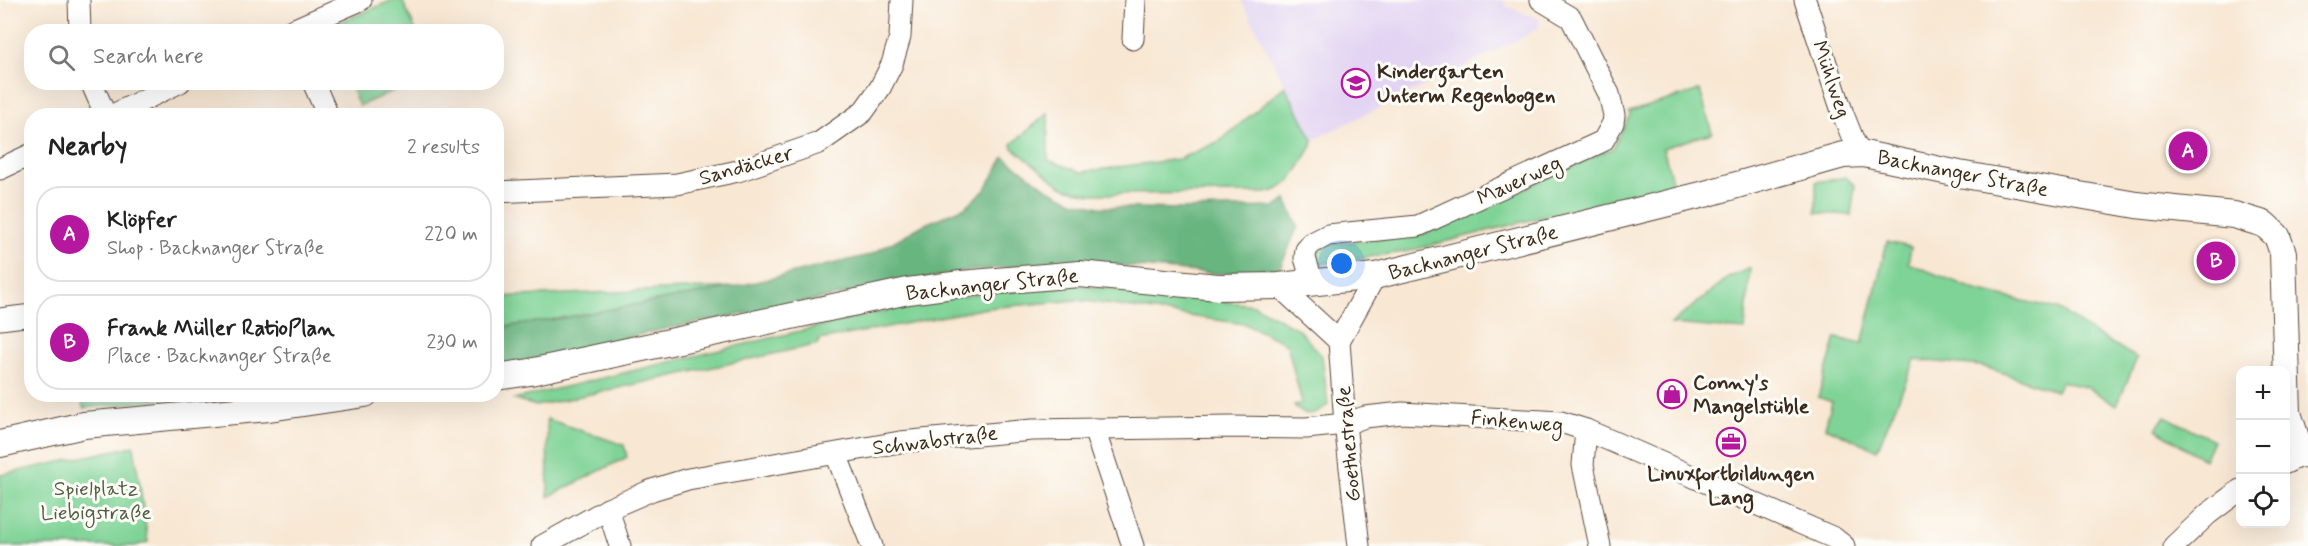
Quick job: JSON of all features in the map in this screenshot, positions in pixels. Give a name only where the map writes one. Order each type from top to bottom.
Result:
[{"type":"street","points":[[79,0],[80,24]]},
{"type":"street","points":[[305,24],[361,0]]},
{"type":"street","name":"Sandäcker","points":[[504,192],[634,188],[677,184],[738,171],[819,143],[863,112],[880,88],[892,64],[900,37],[902,0]]},
{"type":"street","points":[[1133,39],[1135,0]]},
{"type":"street","name":"Mauerweg","points":[[1313,284],[1305,258],[1306,250],[1320,238],[1349,232],[1418,226],[1603,141],[1609,133],[1614,114],[1609,94],[1571,18],[1541,0]]},
{"type":"street","name":"Mühlweg","points":[[1805,0],[1843,114],[1855,144],[1864,154]]},
{"type":"street","points":[[95,90],[105,108]]},
{"type":"street","points":[[126,108],[163,90]]},
{"type":"street","points":[[317,90],[324,108]]},
{"type":"street","name":"Backnanger Straße","points":[[504,375],[530,372],[908,291],[961,284],[1079,274],[1218,287],[1279,286],[1376,276],[1694,197],[1843,155],[1864,154],[2124,203],[2234,215],[2264,224],[2277,236],[2283,253],[2288,413],[2297,441],[2299,458]]},
{"type":"street","points":[[0,169],[24,158]]},
{"type":"street","points":[[1279,286],[1340,341],[1376,276]]},
{"type":"street","points":[[0,319],[24,316]]},
{"type":"street","name":"Goethestraße","points":[[1340,341],[1345,424],[1359,546]]},
{"type":"street","points":[[0,444],[84,424],[269,408],[310,402]]},
{"type":"street","name":"Finkenweg","points":[[1345,424],[1365,417],[1402,414],[1561,422],[1586,430],[1834,538],[1844,546]]},
{"type":"street","name":"Schwabstraße","points":[[542,546],[608,509],[652,490],[688,479],[912,441],[1032,430],[1306,428],[1345,424]]},
{"type":"street","points":[[1094,429],[1133,546]]},
{"type":"street","points":[[1586,430],[1583,465],[1600,546]]},
{"type":"street","points":[[836,454],[872,546]]},
{"type":"street","points":[[2174,546],[2208,514],[2236,494]]},
{"type":"street","points":[[608,509],[620,546]]},
{"type":"shaded area","name":"Kindergarten Unterm Regenbogen","points":[[1241,0],[1503,0],[1507,7],[1540,19],[1538,29],[1522,38],[1313,140]]},
{"type":"green space","points":[[393,0],[402,0],[413,24],[336,24]]},
{"type":"green space","points":[[1285,86],[1313,140],[1312,146],[1288,182],[1274,191],[1265,193],[1090,194],[1058,184],[1013,148],[1012,144],[1048,113],[1048,160],[1081,172],[1179,159],[1220,141]]},
{"type":"green space","points":[[352,90],[395,90],[359,106]]},
{"type":"green space","points":[[1700,90],[1712,133],[1663,148],[1673,184],[1404,252],[1320,264],[1316,259],[1318,252],[1329,244],[1423,234],[1613,148],[1630,115],[1629,112]]},
{"type":"green space","points":[[1004,157],[1048,189],[1073,201],[1100,207],[1179,209],[1276,207],[1286,200],[1298,226],[1280,268],[1221,274],[1069,261],[961,272],[660,330],[504,366],[504,327],[734,287],[870,255],[923,225],[965,207],[985,190]]},
{"type":"green space","points":[[1846,177],[1855,186],[1851,215],[1816,213],[1816,182]]},
{"type":"green space","points":[[1887,242],[1911,247],[1908,263],[1976,290],[2058,309],[2137,358],[2117,405],[2088,388],[2061,381],[2056,391],[1982,366],[1915,360],[1877,450],[1825,427],[1832,402],[1818,397],[1836,338],[1862,344]]},
{"type":"green space","points":[[1750,268],[1745,330],[1671,324],[1728,278]]},
{"type":"green space","points":[[1077,285],[1254,305],[1298,329],[1322,356],[1328,405],[1310,414],[1298,409],[1294,405],[1302,403],[1287,344],[1245,324],[1077,300],[987,308],[819,340],[819,344],[536,406],[514,399],[918,303],[985,293]]},
{"type":"green space","points":[[734,287],[504,327],[504,297]]},
{"type":"green space","points":[[82,402],[136,402],[83,408]]},
{"type":"green space","points":[[2165,416],[2213,440],[2204,460],[2156,429]]},
{"type":"green space","points":[[547,419],[624,445],[627,457],[548,497]]},
{"type":"green space","name":"Spielplatz Liebigstraße","points":[[134,446],[148,542],[135,546],[0,546],[0,475]]},
{"type":"place","name":"Kindergarten Unterm Regenbogen","points":[[1356,83]]},
{"type":"place","name":"Klöpfer","points":[[2188,151]]},
{"type":"place","name":"Frank Müller RatioPlan","points":[[2216,261]]},
{"type":"place","name":"Conny's Mangelstüble","points":[[1672,394]]},
{"type":"place","name":"Linuxfortbildungen Lang","points":[[1731,442]]}]
